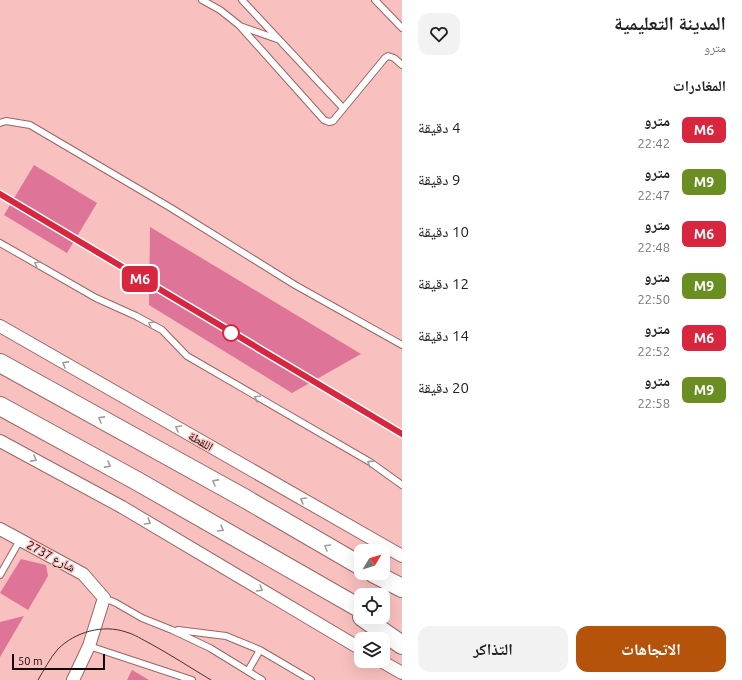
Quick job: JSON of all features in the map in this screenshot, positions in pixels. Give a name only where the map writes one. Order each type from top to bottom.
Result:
[{"type":"main road","points":[[0,354],[7,358],[40,386]]},
{"type":"main road","points":[[0,363],[244,498],[354,562]]},
{"type":"main road","points":[[0,406],[137,481],[354,605]]},
{"type":"main road","points":[[0,411],[25,419]]},
{"type":"main road","points":[[308,579],[354,611]]},
{"type":"main road","points":[[387,580],[402,588]]},
{"type":"main road","points":[[372,624],[402,645]]},
{"type":"main road","points":[[388,624],[402,632]]},
{"type":"street","name":"اللقطة","points":[[0,326],[402,556]]},
{"type":"street","points":[[0,441],[122,507],[354,645]]},
{"type":"street","name":"شارع 2737","points":[[0,529],[84,574],[101,594]]},
{"type":"street","points":[[73,680],[89,646],[101,594]]},
{"type":"street","points":[[390,666],[402,673]]},
{"type":"lane","points":[[202,0],[220,10],[239,25],[324,120],[329,122],[334,121],[385,58],[391,56],[402,65]]},
{"type":"lane","points":[[242,0],[343,108]]},
{"type":"lane","points":[[375,0],[402,28]]},
{"type":"lane","points":[[239,25],[278,40]]},
{"type":"lane","points":[[0,123],[6,121],[30,125],[172,208],[295,286],[402,345]]},
{"type":"lane","points":[[0,243],[96,298],[136,316],[162,330],[187,356],[370,462],[402,485]]},
{"type":"lane","points":[[0,575],[20,540]]},
{"type":"lane","points":[[101,594],[142,618],[210,648],[262,680]]},
{"type":"lane","points":[[172,630],[226,636],[260,650],[311,680]]},
{"type":"lane","points":[[89,646],[192,680]]},
{"type":"lane","points":[[248,671],[260,650]]},
{"type":"building","points":[[34,165],[97,203],[67,253],[4,215]]},
{"type":"building","points":[[150,227],[361,354],[292,393],[149,305]]},
{"type":"building","points":[[21,559],[46,565],[48,576],[28,610],[0,593]]},
{"type":"building","points":[[24,616],[0,657],[0,622]]},
{"type":"building","points":[[132,670],[149,680],[127,680]]},
{"type":"tram line","points":[[38,680],[52,656],[65,643],[81,634],[99,629],[117,630],[129,633],[211,680]]},
{"type":"metro line","name":"M6","points":[[0,194],[402,434]]}]
